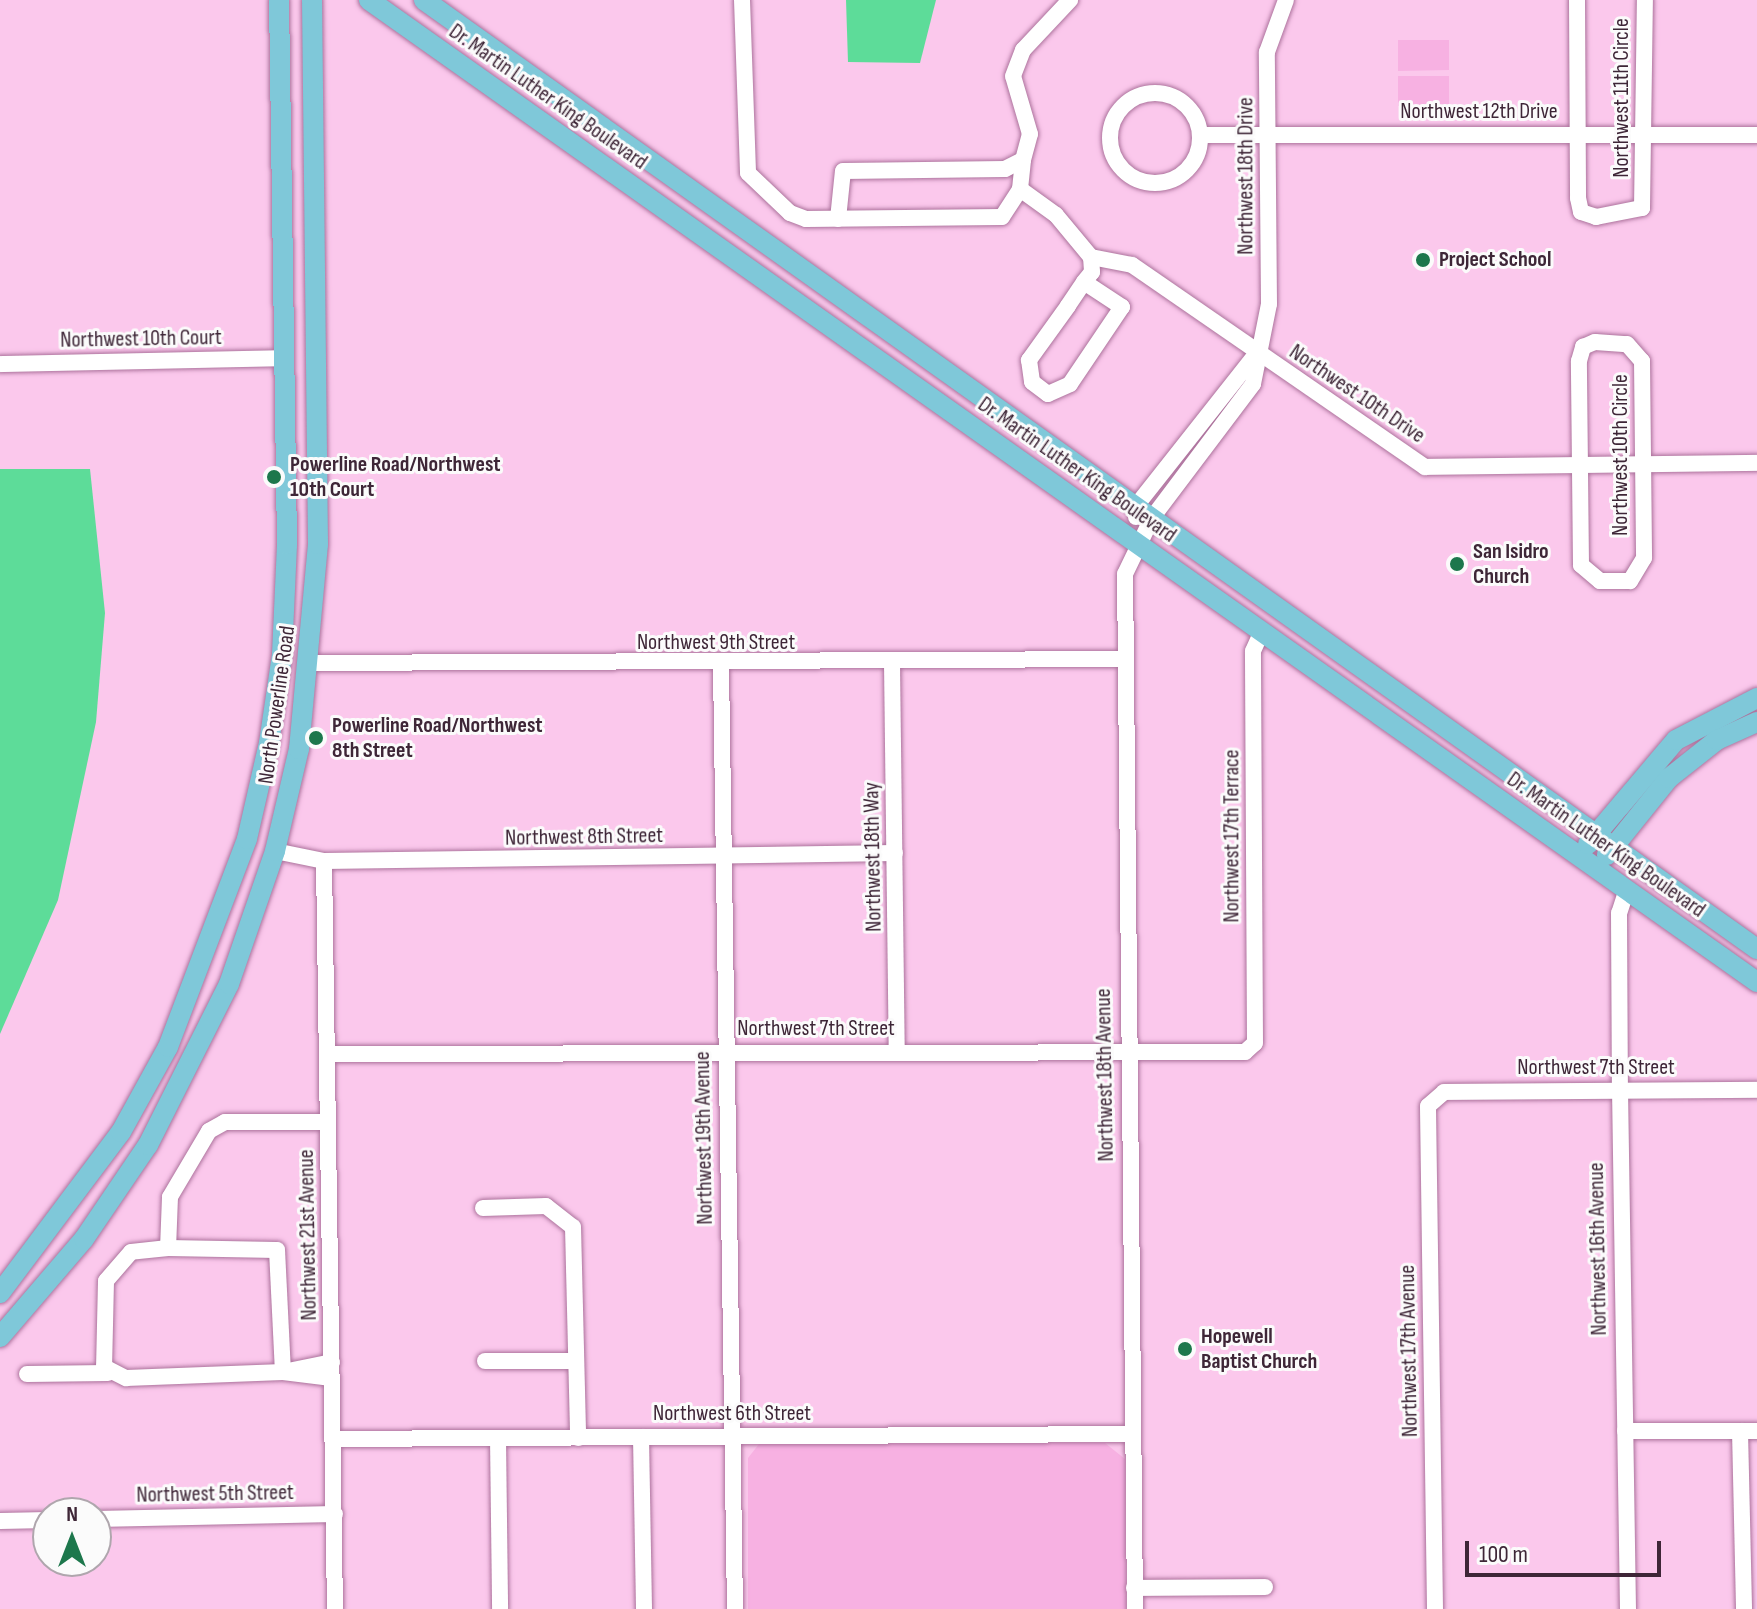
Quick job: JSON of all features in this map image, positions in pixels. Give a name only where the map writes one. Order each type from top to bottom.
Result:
[{"type":"main road","name":"North Powerline Road","points":[[0,1293],[121,1132],[203,970],[247,839],[282,655],[279,0]]},
{"type":"main road","name":"North Powerline Road","points":[[0,1337],[101,1213],[196,1057],[275,851],[311,663],[316,429],[312,0]]},
{"type":"main road","name":"Dr. Martin Luther King Boulevard","points":[[369,0],[1757,982]]},
{"type":"main road","name":"Dr. Martin Luther King Boulevard","points":[[424,0],[1757,949]]},
{"type":"main road","points":[[283,358],[316,429]]},
{"type":"main road","points":[[1588,862],[1595,834],[1676,740],[1757,698]]},
{"type":"main road","points":[[1588,862],[1614,848],[1669,778],[1717,740],[1757,722]]},
{"type":"main road","points":[[255,801],[261,834],[275,851]]},
{"type":"main road","points":[[247,839],[265,883]]},
{"type":"main road","points":[[1627,889],[1658,880]]},
{"type":"main road","points":[[121,1132],[125,1178]]},
{"type":"main road","points":[[97,1167],[101,1213]]},
{"type":"street","points":[[742,0],[748,173],[790,213],[838,219],[1002,217],[1020,189],[1030,134],[1013,76],[1023,50],[1070,0]]},
{"type":"street","name":"Northwest 18th Drive","points":[[1138,543],[1144,512],[1257,353],[1269,304],[1267,52],[1286,0]]},
{"type":"street","name":"Northwest 11th Circle","points":[[1577,0],[1581,212],[1596,217],[1642,208],[1645,0]]},
{"type":"street","points":[[1152,93],[1180,100],[1201,135],[1192,165],[1167,183],[1136,180],[1109,143],[1117,114],[1152,93]]},
{"type":"street","name":"Northwest 12th Drive","points":[[1201,135],[1757,135]]},
{"type":"street","points":[[838,219],[843,171],[1005,169],[1023,160]]},
{"type":"street","points":[[1020,189],[1056,215],[1091,257],[1084,282],[1029,360],[1032,382],[1048,394],[1070,384],[1122,307],[1084,282]]},
{"type":"street","name":"Northwest 10th Drive","points":[[1091,257],[1132,265],[1425,467],[1644,463]]},
{"type":"street","name":"Northwest 10th Circle","points":[[1595,342],[1638,349],[1644,463],[1644,558],[1630,581],[1600,581],[1581,565],[1578,466],[1579,361],[1583,347],[1595,342]]},
{"type":"street","name":"Northwest 10th Court","points":[[0,364],[283,358]]},
{"type":"street","points":[[1644,463],[1757,463]]},
{"type":"street","name":"Northwest 18th Avenue","points":[[1135,1609],[1122,659],[1125,574],[1138,543]]},
{"type":"street","name":"Northwest 17th Terrace","points":[[1255,1043],[1253,651],[1262,631]]},
{"type":"street","name":"Northwest 9th Street","points":[[311,663],[721,666],[1122,659]]},
{"type":"street","name":"Northwest 18th Way","points":[[892,663],[897,1051]]},
{"type":"street","name":"Northwest 19th Avenue","points":[[721,666],[721,857],[735,1609]]},
{"type":"street","name":"Northwest 8th Street","points":[[275,851],[324,861],[895,853]]},
{"type":"street","name":"Northwest 21st Avenue","points":[[324,861],[335,1609]]},
{"type":"street","name":"Northwest 16th Avenue","points":[[1627,889],[1619,913],[1628,1609]]},
{"type":"street","name":"Northwest 7th Street","points":[[327,1054],[1245,1052],[1255,1043]]},
{"type":"street","name":"Northwest 7th Street","points":[[1436,1096],[1620,1089],[1757,1090]]},
{"type":"street","name":"Northwest 17th Avenue","points":[[1435,1609],[1426,1117],[1436,1096]]},
{"type":"street","points":[[168,1248],[170,1197],[213,1127],[328,1122]]},
{"type":"street","points":[[483,1208],[546,1206],[573,1227],[578,1438]]},
{"type":"street","points":[[108,1373],[106,1281],[131,1252],[168,1248],[280,1254],[283,1372]]},
{"type":"street","points":[[485,1361],[576,1361]]},
{"type":"street","points":[[27,1374],[332,1370]]},
{"type":"street","points":[[1625,1431],[1748,1431],[1744,1609]]},
{"type":"street","name":"Northwest 6th Street","points":[[333,1439],[1132,1434]]},
{"type":"street","points":[[641,1437],[644,1609]]},
{"type":"street","points":[[498,1438],[500,1609]]},
{"type":"street","name":"Northwest 5th Street","points":[[112,1519],[335,1514]]},
{"type":"street","points":[[0,1521],[32,1520]]},
{"type":"street","points":[[1134,1588],[1265,1587]]},
{"type":"shaded area","points":[[846,0],[936,0],[920,63],[848,62]]},
{"type":"shaded area","points":[[1398,40],[1449,40],[1449,70],[1398,71]]},
{"type":"shaded area","points":[[1398,76],[1449,76],[1449,106],[1398,106]]},
{"type":"shaded area","points":[[0,469],[90,469],[105,613],[96,722],[58,900],[0,1034]]},
{"type":"shaded area","points":[[1105,1443],[1125,1459],[1126,1609],[748,1609],[748,1458],[759,1444]]},
{"type":"place","name":"Project School","points":[[1423,260]]},
{"type":"place","name":"Powerline Road/Northwest 10th Court","points":[[274,477]]},
{"type":"place","name":"San Isidro Church","points":[[1457,564]]},
{"type":"place","name":"Powerline Road/Northwest 8th Street","points":[[316,738]]},
{"type":"place","name":"Hopewell Baptist Church","points":[[1185,1349]]}]
